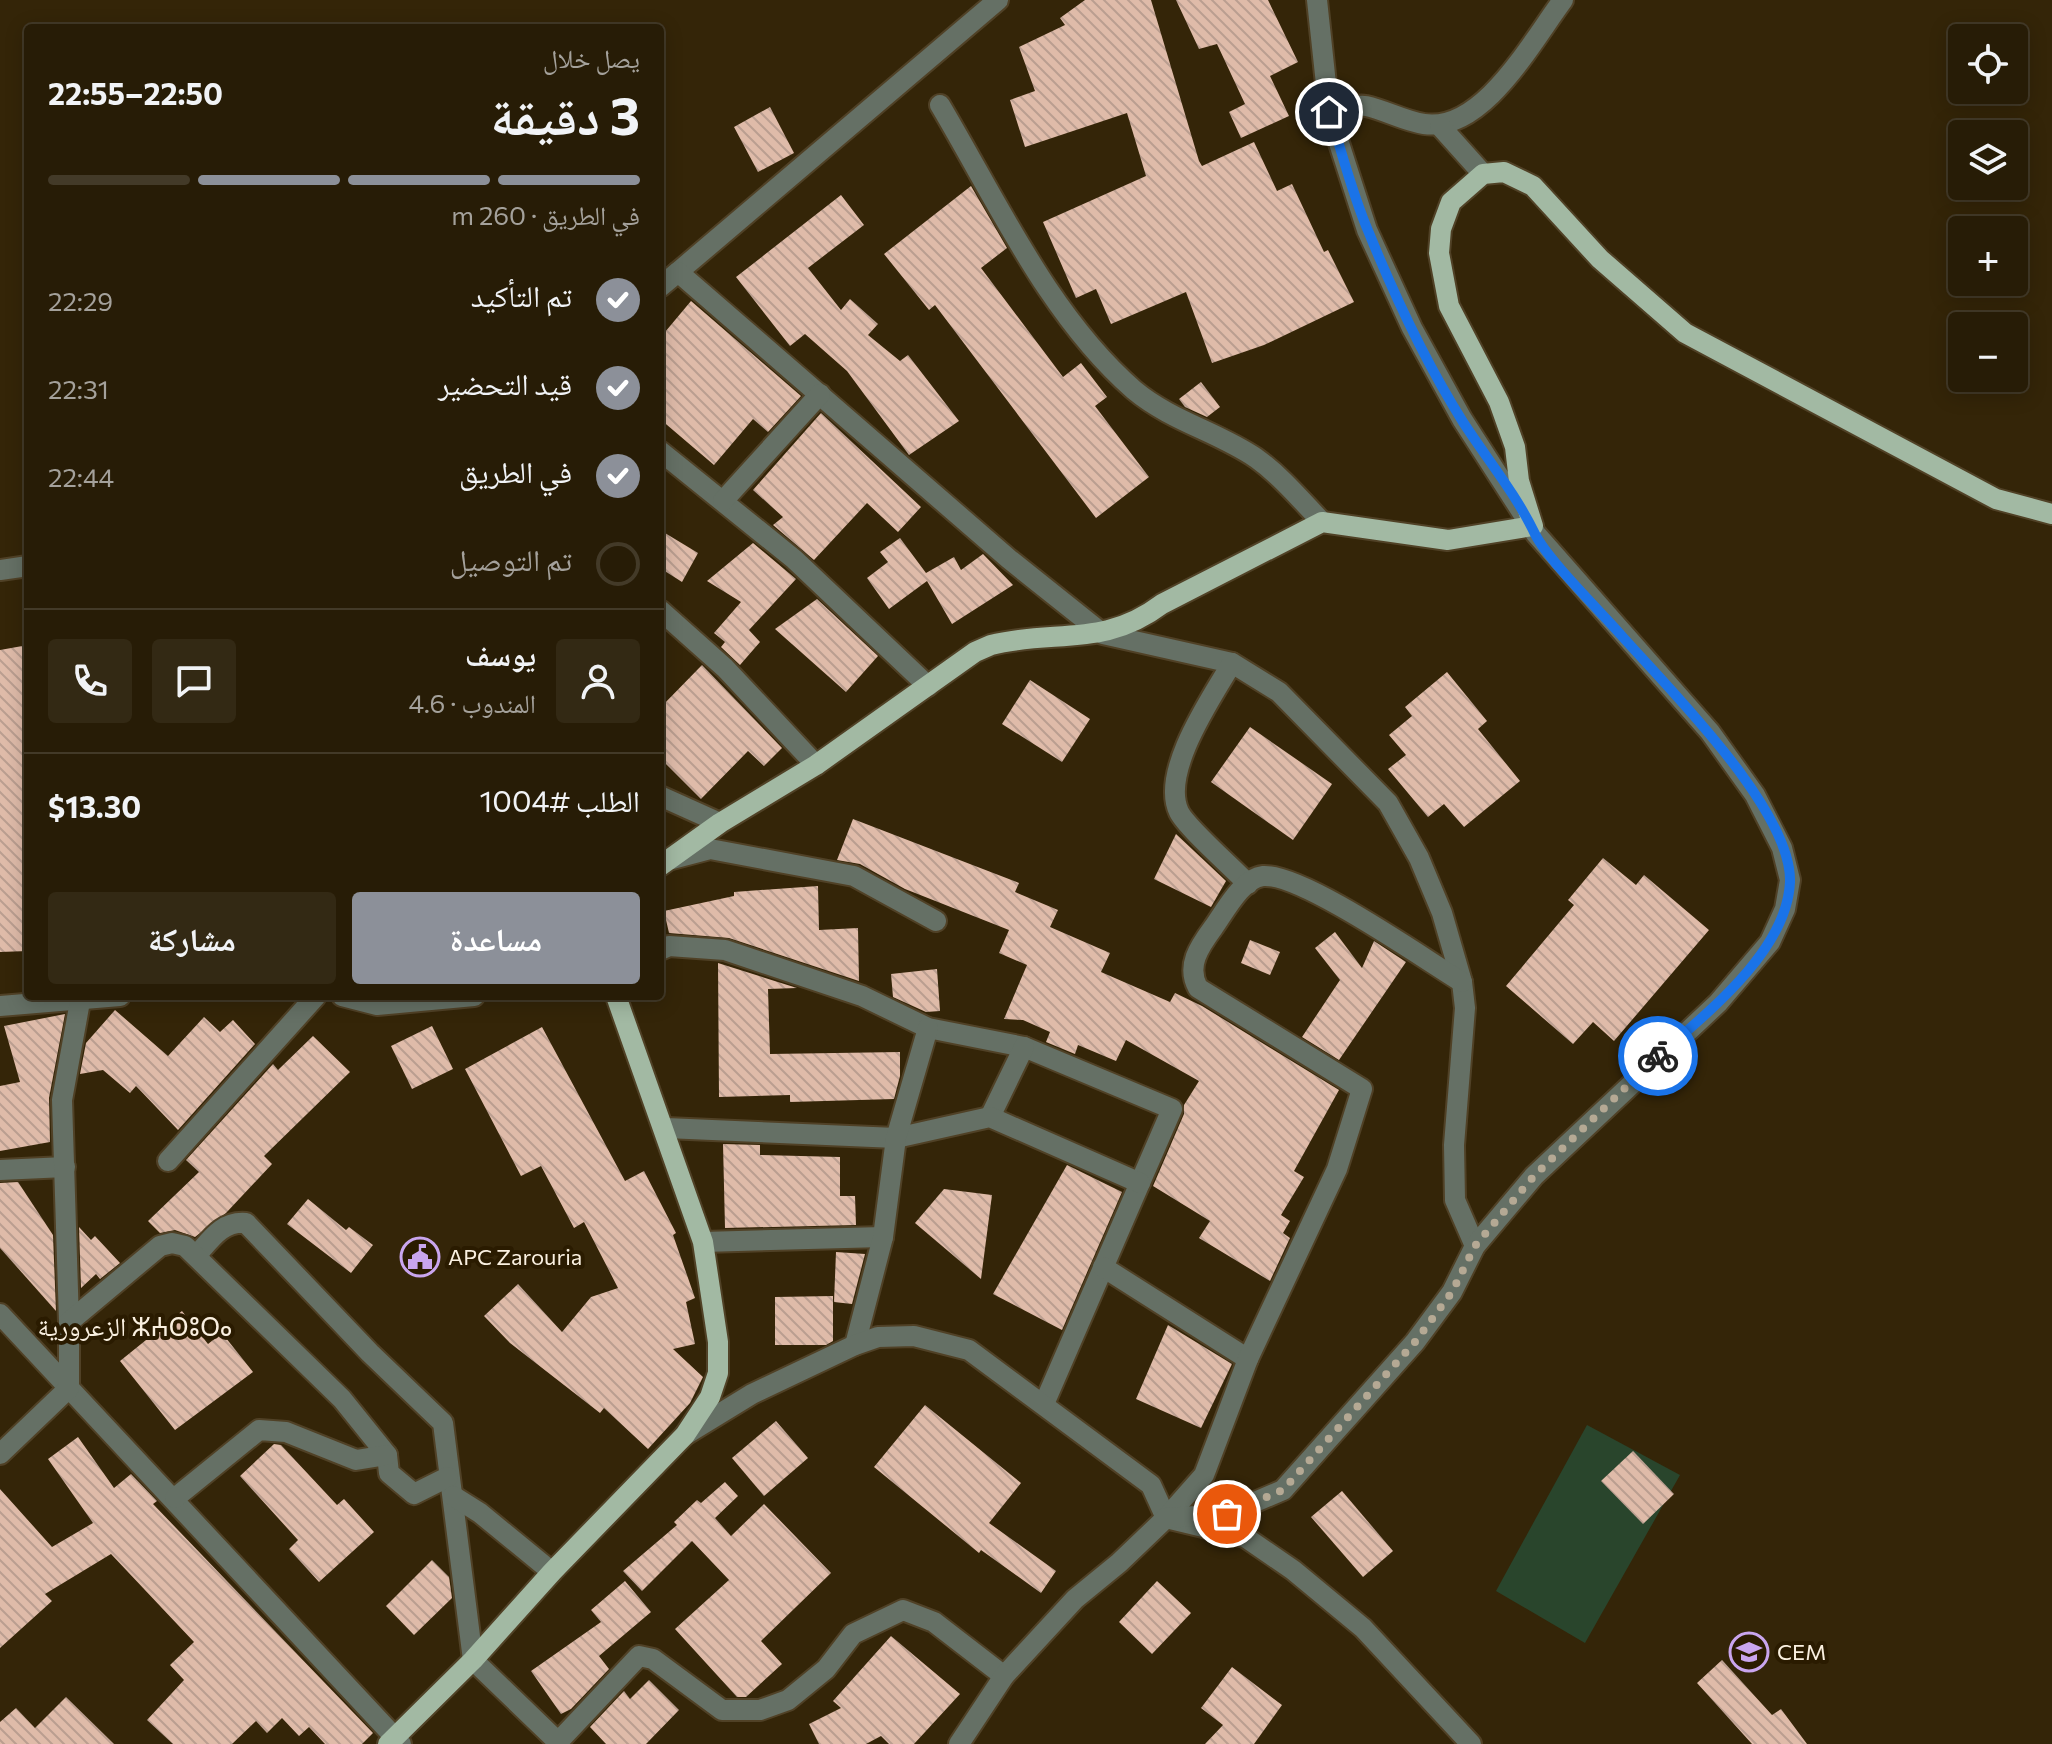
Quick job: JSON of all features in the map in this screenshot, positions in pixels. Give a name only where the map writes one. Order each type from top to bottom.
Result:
[{"type":"main road","points":[[664,863],[720,823],[816,765],[991,645],[1103,634],[1143,619],[1162,604],[1322,522],[1448,540],[1533,526],[1519,481],[1515,447],[1499,402],[1449,306],[1439,253],[1441,229],[1451,202],[1483,174],[1504,172],[1533,186],[1600,259],[1685,333],[1996,499],[2052,514]]},
{"type":"main road","points":[[395,1742],[552,1572],[685,1435],[710,1397],[718,1373],[718,1342],[703,1242],[666,1128],[618,1000]]},
{"type":"street","points":[[664,284],[998,0]]},
{"type":"street","points":[[1166,1518],[1227,1514],[1283,1490],[1415,1342],[1452,1292],[1475,1246],[1545,1165],[1726,993],[1770,942],[1785,909],[1790,880],[1782,848],[1755,795],[1710,732],[1536,534],[1462,419],[1412,328],[1367,230],[1329,112],[1317,0]]},
{"type":"street","points":[[1329,112],[1363,106],[1397,118],[1440,126],[1473,113],[1501,83],[1563,0]]},
{"type":"street","points":[[940,105],[1070,324],[1135,391],[1184,423],[1255,457],[1281,478],[1322,522]]},
{"type":"street","points":[[1440,126],[1483,174]]},
{"type":"street","points":[[678,272],[1009,559],[1103,634],[1232,663],[1279,692],[1388,803],[1425,871],[1442,913],[1462,982],[1465,1008],[1454,1145],[1455,1200],[1475,1246]]},
{"type":"street","points":[[723,501],[820,394]]},
{"type":"street","points":[[664,454],[794,559],[928,686]]},
{"type":"street","points":[[0,570],[24,567]]},
{"type":"street","points":[[664,614],[725,668],[816,765]]},
{"type":"street","points":[[1232,663],[1183,757],[1175,797],[1187,823],[1248,884]]},
{"type":"street","points":[[664,798],[720,823]]},
{"type":"street","points":[[664,863],[710,849],[854,876],[936,921]]},
{"type":"street","points":[[959,1744],[1004,1676],[1075,1599],[1166,1518],[1204,1475],[1248,1359],[1337,1169],[1362,1089],[1198,988],[1191,975],[1194,960],[1248,884],[1261,876],[1283,879],[1313,891],[1462,982]]},
{"type":"street","points":[[664,948],[725,950],[862,996],[928,1028],[1024,1047],[1172,1109],[1044,1404]]},
{"type":"street","points":[[0,1006],[61,1000]]},
{"type":"street","points":[[0,1454],[69,1388],[62,1100],[81,1000]]},
{"type":"street","points":[[168,1161],[312,1000]]},
{"type":"street","points":[[358,1000],[377,1005],[431,1000]]},
{"type":"street","points":[[855,1345],[883,1237],[896,1138],[928,1028]]},
{"type":"street","points":[[990,1117],[1024,1047]]},
{"type":"street","points":[[666,1128],[896,1138],[990,1117],[1140,1183]]},
{"type":"street","points":[[0,1170],[65,1167]]},
{"type":"street","points":[[196,1256],[218,1231],[232,1222],[246,1223],[370,1353],[443,1423],[473,1660],[558,1742],[639,1656],[653,1659],[722,1710],[760,1710],[788,1700],[816,1677],[853,1634],[903,1610],[934,1622],[1004,1676]]},
{"type":"street","points":[[703,1242],[883,1237]]},
{"type":"street","points":[[69,1322],[160,1246],[172,1243],[185,1246],[342,1399],[387,1455],[389,1473],[414,1494],[451,1487]]},
{"type":"street","points":[[1103,1267],[1248,1359]]},
{"type":"street","points":[[0,1314],[175,1498],[395,1742]]},
{"type":"street","points":[[685,1435],[752,1394],[855,1345],[878,1337],[914,1336],[969,1350],[1044,1404],[1151,1485],[1166,1518]]},
{"type":"street","points":[[175,1498],[259,1430],[286,1432],[356,1460],[387,1455]]},
{"type":"street","points":[[451,1487],[552,1572]]},
{"type":"street","points":[[1166,1518],[1245,1537],[1293,1570],[1363,1628],[1471,1744]]},
{"type":"green space","points":[[1587,1425],[1680,1475],[1585,1643],[1496,1591]]},
{"type":"building","points":[[1085,0],[1151,0],[1202,166],[1254,142],[1277,191],[1292,184],[1324,252],[1328,250],[1354,302],[1264,345],[1212,363],[1186,292],[1111,324],[1096,289],[1076,298],[1043,222],[1146,176],[1127,113],[1025,147],[1010,100],[1035,91],[1019,47],[1065,25],[1060,18]]},
{"type":"building","points":[[1176,0],[1268,0],[1298,62],[1270,76],[1289,116],[1241,138],[1229,112],[1245,104],[1217,44],[1199,49]]},
{"type":"building","points":[[770,107],[794,153],[758,172],[734,127]]},
{"type":"building","points":[[971,186],[1007,248],[981,268],[1063,377],[1081,363],[1107,397],[1095,406],[1149,477],[1096,518],[935,305],[929,310],[884,254]]},
{"type":"building","points":[[841,195],[864,225],[808,268],[841,310],[850,299],[878,324],[868,335],[900,361],[908,355],[959,421],[909,455],[847,371],[805,334],[790,346],[736,277]]},
{"type":"building","points":[[691,301],[801,396],[768,432],[753,419],[714,465],[664,422],[664,333]]},
{"type":"building","points":[[1201,382],[1220,407],[1207,417],[1185,407],[1179,399]]},
{"type":"building","points":[[821,413],[921,507],[898,532],[867,503],[814,560],[773,525],[783,517],[753,490]]},
{"type":"building","points":[[664,532],[698,553],[682,582],[664,571]]},
{"type":"building","points":[[900,538],[926,573],[954,557],[961,570],[983,554],[1013,585],[952,624],[927,581],[889,609],[867,578],[888,562],[880,552]]},
{"type":"building","points":[[753,543],[796,579],[749,630],[760,642],[740,665],[721,647],[725,642],[714,633],[741,602],[707,581]]},
{"type":"building","points":[[817,599],[878,656],[846,692],[775,629]]},
{"type":"building","points":[[24,646],[24,951],[0,952],[0,650]]},
{"type":"building","points":[[702,665],[782,748],[764,766],[748,751],[701,799],[664,762],[664,704]]},
{"type":"building","points":[[1447,672],[1487,721],[1478,729],[1520,781],[1464,827],[1444,804],[1428,817],[1388,769],[1406,755],[1389,735],[1412,716],[1405,707]]},
{"type":"building","points":[[1030,680],[1090,719],[1062,762],[1002,724]]},
{"type":"building","points":[[1250,727],[1332,784],[1293,840],[1211,782]]},
{"type":"building","points":[[853,819],[1019,883],[1015,892],[1058,910],[1050,927],[1110,953],[1101,972],[1170,1002],[1175,993],[1202,1006],[1339,1090],[1294,1171],[1304,1177],[1281,1215],[1290,1221],[1283,1233],[1290,1238],[1270,1281],[1199,1238],[1210,1221],[1153,1186],[1184,1114],[1184,1105],[1199,1081],[1126,1040],[1116,1061],[1078,1045],[1075,1054],[1046,1042],[1050,1032],[1023,1020],[1004,1019],[1027,965],[999,953],[1009,930],[905,889],[860,864],[837,860]]},
{"type":"building","points":[[1176,834],[1226,881],[1211,907],[1154,879]]},
{"type":"building","points":[[1603,858],[1636,885],[1644,875],[1709,930],[1614,1041],[1593,1022],[1573,1044],[1506,986],[1574,905],[1568,900]]},
{"type":"building","points":[[818,886],[819,930],[858,928],[859,981],[729,938],[669,933],[664,911],[734,896],[734,892]]},
{"type":"building","points":[[1335,932],[1362,968],[1374,941],[1406,962],[1339,1060],[1302,1037],[1340,980],[1315,948]]},
{"type":"building","points":[[1250,940],[1280,952],[1270,975],[1241,963]]},
{"type":"building","points":[[718,963],[797,988],[768,989],[770,1054],[900,1052],[900,1076],[894,1099],[790,1102],[790,1095],[719,1097]]},
{"type":"building","points":[[937,969],[940,1011],[926,1012],[893,997],[891,974]]},
{"type":"building","points":[[115,1010],[168,1056],[204,1017],[220,1032],[233,1020],[255,1044],[178,1130],[136,1086],[130,1093],[103,1070],[80,1074],[86,1043]]},
{"type":"building","points":[[65,1014],[49,1098],[50,1142],[0,1151],[0,1086],[20,1082],[4,1026]]},
{"type":"building","points":[[432,1026],[453,1069],[412,1089],[391,1046]]},
{"type":"building","points":[[542,1027],[625,1181],[644,1171],[676,1233],[673,1235],[695,1298],[686,1302],[695,1344],[673,1349],[703,1377],[690,1403],[648,1449],[604,1408],[600,1413],[510,1343],[484,1316],[518,1284],[562,1332],[591,1297],[618,1288],[584,1222],[574,1228],[541,1166],[521,1176],[465,1069]]},
{"type":"building","points":[[313,1036],[350,1072],[264,1156],[272,1164],[226,1213],[195,1237],[175,1230],[160,1233],[148,1221],[199,1172],[186,1160],[273,1064],[278,1070]]},
{"type":"building","points":[[723,1144],[760,1145],[760,1155],[840,1157],[840,1196],[855,1196],[856,1225],[725,1228]]},
{"type":"building","points":[[1067,1165],[1122,1192],[1062,1330],[993,1294]]},
{"type":"building","points":[[18,1182],[53,1235],[56,1311],[0,1248],[0,1183]]},
{"type":"building","points":[[944,1189],[992,1195],[981,1279],[915,1223]]},
{"type":"building","points":[[308,1199],[346,1230],[349,1227],[373,1245],[351,1273],[287,1224]]},
{"type":"building","points":[[79,1227],[91,1240],[95,1236],[120,1263],[100,1279],[96,1274],[81,1288]]},
{"type":"building","points":[[836,1252],[865,1254],[852,1304],[834,1302]]},
{"type":"building","points":[[833,1296],[833,1341],[826,1345],[775,1345],[775,1297]]},
{"type":"building","points":[[182,1311],[208,1344],[222,1333],[253,1372],[175,1430],[120,1361]]},
{"type":"building","points":[[1168,1325],[1232,1364],[1201,1428],[1136,1399]]},
{"type":"building","points":[[925,1405],[1021,1483],[989,1523],[1056,1571],[1041,1593],[981,1550],[979,1553],[874,1467]]},
{"type":"building","points":[[776,1421],[808,1458],[764,1496],[732,1458]]},
{"type":"building","points":[[78,1437],[114,1488],[131,1474],[157,1501],[153,1504],[373,1733],[362,1744],[325,1744],[309,1727],[299,1736],[282,1718],[267,1733],[256,1721],[232,1744],[173,1744],[147,1720],[184,1680],[170,1665],[194,1642],[111,1554],[45,1594],[52,1601],[0,1648],[0,1489],[52,1547],[93,1523],[48,1459]]},
{"type":"building","points":[[274,1444],[281,1445],[337,1505],[344,1499],[374,1532],[319,1582],[289,1549],[298,1540],[240,1476]]},
{"type":"building","points":[[1633,1451],[1674,1494],[1643,1524],[1601,1481]]},
{"type":"building","points":[[725,1482],[738,1496],[715,1518],[731,1536],[764,1504],[831,1573],[761,1641],[782,1664],[746,1697],[737,1697],[675,1629],[729,1580],[692,1541],[642,1591],[623,1571],[677,1525],[674,1522],[697,1500],[701,1503]]},
{"type":"building","points":[[1342,1491],[1393,1551],[1363,1577],[1311,1517]]},
{"type":"building","points":[[432,1560],[449,1577],[452,1598],[414,1635],[386,1606]]},
{"type":"building","points":[[625,1581],[651,1612],[599,1656],[609,1669],[571,1709],[561,1714],[531,1671],[601,1622],[591,1610]]},
{"type":"building","points":[[1157,1581],[1191,1613],[1152,1654],[1119,1622]]},
{"type":"building","points":[[891,1636],[960,1694],[914,1744],[889,1744],[881,1736],[866,1744],[819,1744],[809,1724],[841,1708],[833,1701]]},
{"type":"building","points":[[1722,1660],[1772,1715],[1781,1709],[1807,1744],[1752,1744],[1697,1683]]},
{"type":"building","points":[[1232,1667],[1282,1705],[1254,1744],[1205,1744],[1223,1725],[1201,1708]]},
{"type":"building","points":[[649,1680],[679,1710],[646,1744],[606,1744],[590,1727],[624,1691],[630,1699]]},
{"type":"building","points":[[66,1697],[114,1744],[0,1744],[0,1722],[16,1708],[35,1728]]},
{"type":"way so far","points":[[1227,1514],[1283,1490],[1415,1342],[1452,1292],[1475,1246],[1534,1176],[1658,1056]]},
{"type":"place","name":"APC Zarouria","points":[[420,1257]]},
{"type":"place","name":"CEM","points":[[1749,1652]]},
{"type":"district","name":"الزعرورية ⵣⵄⵔⵓⵔⴰ","points":[[135,1327]]},
{"type":"route","points":[[1329,112],[1367,230],[1412,328],[1462,419],[1536,534],[1624,639],[1710,732],[1755,795],[1782,848],[1790,880],[1785,909],[1770,942],[1718,1003],[1658,1056]]}]
